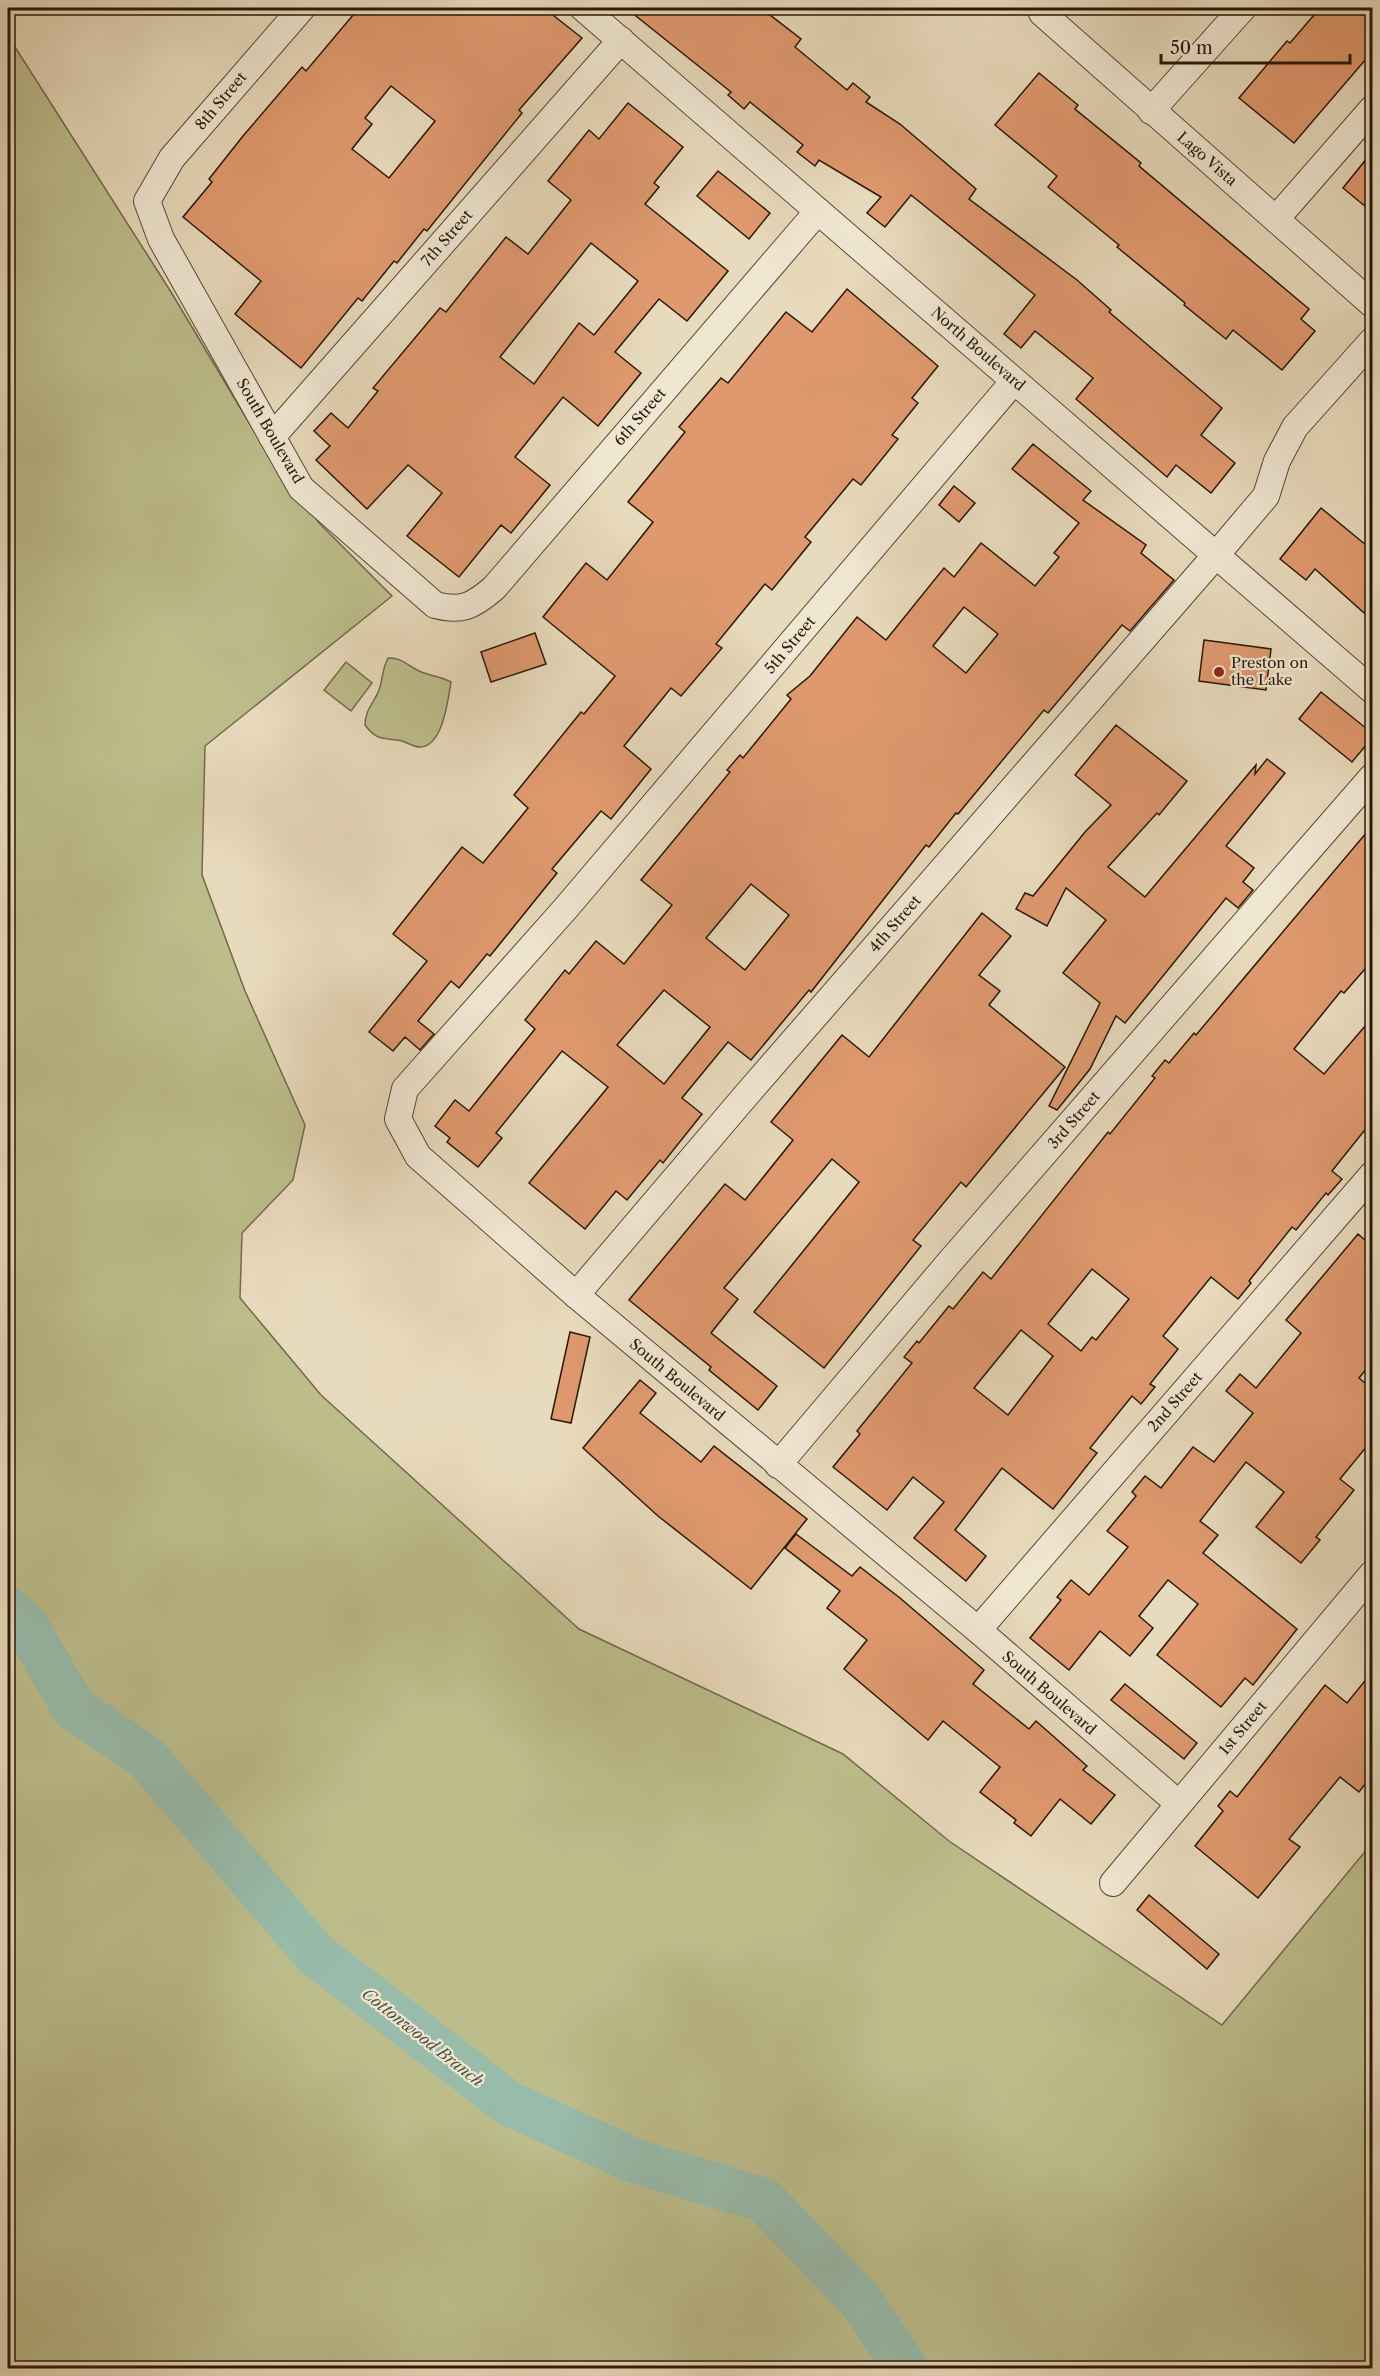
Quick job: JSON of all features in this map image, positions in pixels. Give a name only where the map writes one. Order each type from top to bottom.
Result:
[{"type":"street","name":"8th Street","points":[[147,201],[172,158],[302,8]]},
{"type":"street","name":"North Boulevard","points":[[583,8],[1372,690]]},
{"type":"street","points":[[1151,111],[1243,8]]},
{"type":"street","name":"Lago Vista","points":[[1045,10],[1151,111],[1372,304]]},
{"type":"street","name":"7th Street","points":[[272,437],[621,40]]},
{"type":"street","points":[[1276,219],[1372,109]]},
{"type":"street","name":"South Boulevard","points":[[147,201],[161,239],[302,488],[435,605],[453,610]]},
{"type":"street","name":"6th Street","points":[[453,610],[477,603],[494,588],[818,211]]},
{"type":"street","name":"4th Street","points":[[576,1295],[748,1093],[1266,496],[1277,460],[1295,427],[1372,341]]},
{"type":"street","name":"5th Street","points":[[566,908],[1014,381]]},
{"type":"street","name":"3rd Street","points":[[778,1465],[948,1264],[1372,777]]},
{"type":"street","name":"South Boulevard","points":[[566,908],[405,1089],[398,1119],[418,1156],[576,1295],[978,1630],[1179,1804]]},
{"type":"street","name":"2nd Street","points":[[978,1630],[1372,1175]]},
{"type":"street","name":"1st Street","points":[[1113,1883],[1372,1574]]},
{"type":"green space","points":[[8,36],[171,292],[254,431],[319,523],[392,596],[205,746],[202,875],[245,991],[305,1125],[293,1180],[242,1233],[240,1298],[321,1395],[579,1629],[843,1754],[949,1841],[1222,2025],[1372,1843],[1372,2368],[8,2368]]},
{"type":"green space","points":[[388,658],[401,660],[419,671],[451,682],[443,721],[434,739],[428,745],[418,747],[402,741],[381,738],[365,725],[368,711],[379,690]]},
{"type":"green space","points":[[346,662],[372,683],[351,711],[324,690]]},
{"type":"building","points":[[359,8],[544,8],[582,38],[519,110],[522,113],[427,231],[424,229],[397,263],[394,261],[362,301],[358,298],[301,368],[235,314],[261,281],[183,217],[212,182],[209,179],[243,136],[302,67],[306,71]],"holes":[[[391,86],[435,121],[389,178],[352,149],[372,124],[365,118]]]},
{"type":"building","points":[[626,8],[761,8],[801,39],[795,47],[847,90],[853,83],[870,97],[866,102],[900,124],[976,189],[969,199],[1077,280],[1111,310],[1109,312],[1222,408],[1201,435],[1235,463],[1211,493],[1176,465],[1167,477],[1076,399],[1093,378],[1035,331],[1021,348],[1004,334],[1035,295],[911,195],[885,227],[867,213],[881,197],[819,160],[815,166],[797,152],[803,145],[750,102],[744,109],[728,95],[731,92]]},
{"type":"building","points":[[1320,8],[1372,8],[1372,52],[1294,143],[1239,98],[1287,41],[1290,43]]},
{"type":"building","points":[[1039,73],[1078,105],[1075,109],[1141,163],[1139,166],[1309,309],[1301,319],[1315,331],[1282,370],[1233,330],[1226,339],[1184,305],[1185,303],[1117,247],[1119,245],[1048,187],[1057,176],[995,125]]},
{"type":"building","points":[[628,103],[683,147],[654,183],[659,187],[645,204],[728,271],[687,321],[659,299],[615,352],[641,373],[598,426],[563,397],[515,457],[550,485],[511,533],[501,525],[459,577],[407,536],[442,493],[408,465],[367,509],[316,460],[330,446],[314,431],[331,413],[348,428],[378,391],[373,388],[440,308],[446,312],[506,237],[528,254],[571,200],[548,181],[589,130],[599,139]],"holes":[[[591,243],[638,281],[594,335],[579,323],[534,384],[500,357]]]},
{"type":"building","points":[[1372,152],[1372,212],[1343,188]]},
{"type":"building","points":[[718,171],[770,213],[749,239],[697,196]]},
{"type":"building","points":[[847,289],[938,366],[912,398],[918,403],[892,435],[898,439],[861,485],[853,479],[805,537],[811,542],[772,590],[765,584],[716,644],[722,648],[681,696],[671,688],[624,746],[651,769],[611,819],[601,811],[552,869],[557,873],[490,956],[487,954],[459,988],[451,981],[418,1021],[434,1034],[420,1050],[405,1037],[393,1051],[369,1032],[427,961],[393,934],[462,847],[483,863],[528,808],[514,795],[581,712],[584,714],[615,676],[543,617],[586,563],[607,580],[653,522],[628,502],[685,432],[679,427],[721,378],[728,383],[786,312],[812,332]]},
{"type":"building","points":[[1033,444],[1091,491],[1083,500],[1146,545],[1141,553],[1174,580],[1130,631],[1122,625],[1048,713],[1044,710],[958,814],[956,813],[929,847],[926,845],[811,992],[809,990],[751,1060],[728,1042],[682,1098],[702,1114],[663,1163],[660,1160],[627,1200],[616,1191],[585,1229],[529,1183],[608,1087],[562,1051],[496,1133],[502,1138],[478,1167],[447,1142],[450,1138],[435,1126],[455,1100],[469,1111],[535,1029],[525,1020],[565,970],[569,974],[596,941],[624,964],[672,905],[641,880],[730,772],[727,770],[740,755],[743,758],[791,699],[787,695],[810,676],[857,617],[886,640],[944,568],[954,577],[981,543],[1035,586],[1059,557],[1054,553],[1079,523],[1012,469]],"holes":[[[964,607],[998,634],[966,673],[933,646]],[[751,884],[789,915],[745,970],[706,938]],[[664,990],[710,1027],[664,1084],[617,1045]]]},
{"type":"building","points":[[954,486],[975,503],[959,522],[939,505]]},
{"type":"building","points":[[1321,508],[1372,550],[1372,620],[1315,569],[1306,580],[1280,559]]},
{"type":"building","points":[[535,633],[546,664],[491,682],[481,652]]},
{"type":"building","points":[[1204,640],[1271,649],[1266,690],[1199,681]]},
{"type":"building","points":[[1321,692],[1372,733],[1372,738],[1352,762],[1299,719]]},
{"type":"building","points":[[1116,725],[1187,781],[1159,815],[1157,813],[1108,867],[1145,897],[1256,765],[1255,774],[1267,759],[1285,773],[1226,846],[1254,868],[1243,882],[1253,890],[1238,908],[1226,898],[1125,1023],[1116,1016],[1090,1069],[1057,1110],[1049,1106],[1100,1003],[1063,973],[1106,920],[1066,888],[1047,926],[1016,909],[1025,893],[1033,896],[1085,832],[1111,805],[1075,775]]},
{"type":"building","points":[[1372,826],[1372,961],[1344,993],[1341,991],[1294,1049],[1324,1074],[1372,1018],[1372,1121],[1332,1171],[1342,1179],[1328,1195],[1326,1193],[1296,1230],[1292,1227],[1249,1281],[1251,1283],[1238,1299],[1211,1277],[1163,1336],[1178,1349],[1150,1384],[1155,1387],[1141,1404],[1132,1396],[1090,1448],[1097,1453],[1053,1509],[1002,1468],[955,1530],[986,1556],[966,1581],[914,1538],[944,1502],[913,1477],[887,1510],[833,1467],[860,1434],[857,1431],[912,1363],[904,1357],[917,1341],[919,1343],[949,1306],[953,1309],[983,1272],[991,1279],[1108,1132],[1110,1134],[1155,1078],[1152,1076],[1165,1060],[1169,1063],[1194,1033],[1196,1035]],"holes":[[[1092,1269],[1129,1299],[1096,1340],[1092,1337],[1081,1351],[1048,1324]],[[1021,1330],[1053,1356],[1008,1415],[974,1388]]]},
{"type":"building","points":[[982,913],[1011,936],[979,975],[1000,991],[989,1005],[1065,1067],[966,1187],[961,1182],[913,1240],[921,1246],[824,1368],[754,1312],[859,1182],[832,1159],[724,1288],[738,1299],[711,1333],[777,1386],[758,1410],[709,1370],[711,1367],[629,1300],[725,1184],[745,1200],[793,1140],[771,1122],[842,1035],[869,1057]]},
{"type":"building","points":[[1358,1234],[1372,1246],[1372,1362],[1359,1378],[1372,1389],[1372,1440],[1340,1479],[1354,1490],[1316,1537],[1320,1540],[1301,1563],[1256,1527],[1284,1492],[1246,1462],[1200,1521],[1218,1535],[1203,1553],[1297,1629],[1253,1685],[1245,1678],[1221,1707],[1157,1655],[1198,1604],[1168,1580],[1139,1616],[1153,1628],[1130,1656],[1100,1631],[1069,1670],[1030,1638],[1061,1600],[1057,1597],[1071,1580],[1089,1595],[1128,1547],[1107,1531],[1136,1496],[1132,1492],[1145,1476],[1161,1488],[1193,1447],[1214,1462],[1253,1413],[1226,1391],[1240,1374],[1256,1388],[1301,1333],[1286,1320]]},
{"type":"building","points":[[570,1332],[590,1337],[571,1423],[551,1419]]},
{"type":"building","points":[[640,1380],[656,1393],[640,1413],[701,1462],[714,1446],[807,1519],[751,1589],[658,1516],[583,1448]]},
{"type":"building","points":[[796,1534],[852,1576],[860,1567],[900,1598],[984,1670],[973,1684],[1029,1729],[1036,1721],[1087,1766],[1083,1770],[1115,1795],[1091,1824],[1060,1799],[1031,1836],[1014,1823],[1016,1820],[980,1792],[1000,1767],[943,1721],[928,1740],[844,1669],[867,1640],[827,1608],[840,1591],[785,1548]]},
{"type":"building","points":[[1372,1672],[1372,1775],[1359,1792],[1340,1777],[1289,1839],[1300,1847],[1258,1898],[1195,1846],[1223,1811],[1218,1806],[1230,1791],[1237,1797],[1325,1685],[1347,1703]]},
{"type":"building","points":[[1125,1684],[1197,1743],[1184,1759],[1111,1700]]},
{"type":"building","points":[[1149,1895],[1219,1954],[1207,1969],[1137,1910]]},
{"type":"waterway","name":"Cottonwood Branch","points":[[8,1609],[26,1626],[74,1708],[147,1758],[315,1954],[510,2104],[635,2161],[764,2200],[861,2301],[906,2368]]},
{"type":"place","name":"Preston on the Lake","points":[[1219,672]]}]
